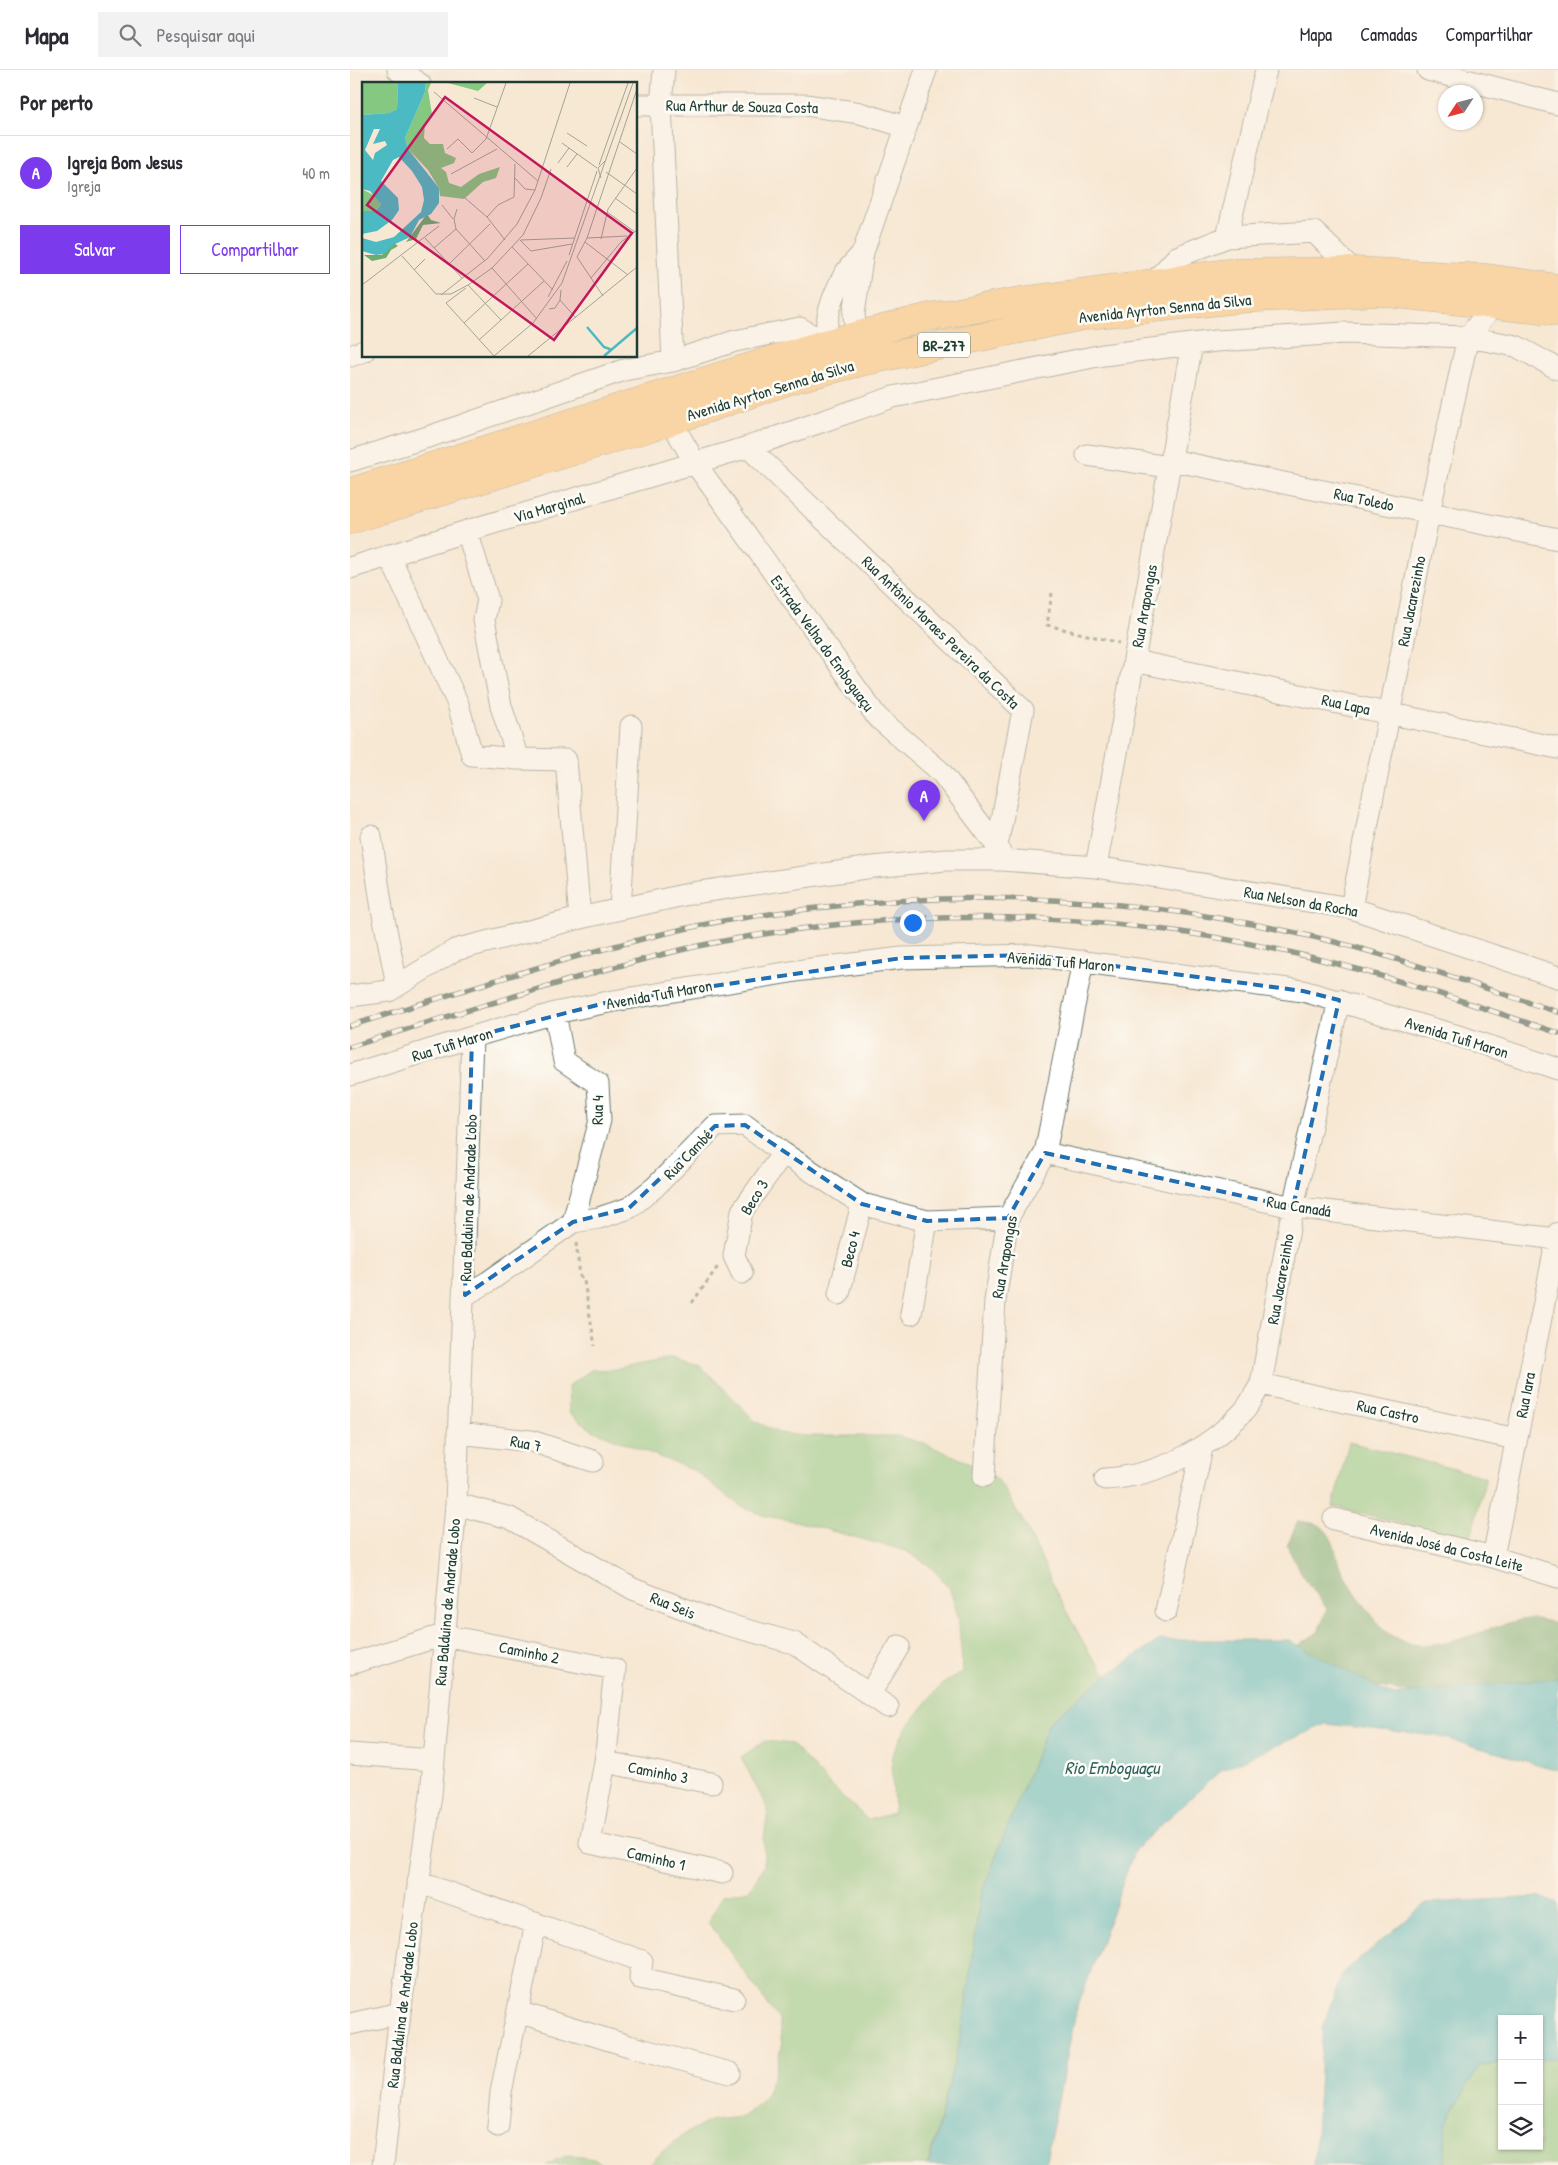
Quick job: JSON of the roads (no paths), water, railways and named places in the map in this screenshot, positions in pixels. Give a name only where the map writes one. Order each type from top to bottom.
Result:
[{"type":"highway","name":"Avenida Ayrton Senna da Silva","points":[[350,520],[670,421],[790,380],[828,357],[856,335],[929,317],[1226,273],[1354,271],[1487,278],[1558,288]]},
{"type":"highway","name":"Avenida Ayrton Senna da Silva","points":[[350,492],[828,357],[865,361],[1088,315],[1240,299],[1379,292],[1558,312]]},
{"type":"street","points":[[389,70],[400,82]]},
{"type":"street","points":[[398,70],[417,82]]},
{"type":"street","points":[[664,70],[661,105],[673,361]]},
{"type":"street","points":[[865,361],[856,335],[854,314],[863,252],[926,70]]},
{"type":"street","points":[[1227,237],[1266,70]]},
{"type":"street","points":[[1440,72],[1558,104]]},
{"type":"street","name":"Rua Arthur de Souza Costa","points":[[638,105],[806,104],[860,113],[906,127]]},
{"type":"street","points":[[1153,283],[1176,257],[1227,237],[1314,232],[1354,271]]},
{"type":"street","points":[[828,357],[825,323],[843,276],[863,252]]},
{"type":"street","name":"Rua Jacarezinho","points":[[1351,908],[1429,512],[1468,336],[1494,304]]},
{"type":"street","points":[[350,461],[431,436],[620,363],[673,361],[735,341],[800,328],[828,357]]},
{"type":"street","name":"Via Marginal","points":[[350,568],[748,447],[893,397],[1103,355],[1192,344],[1345,333],[1468,336],[1516,346],[1558,369]]},
{"type":"street","name":"Rua Arapongas","points":[[1096,867],[1192,344]]},
{"type":"street","points":[[350,356],[362,352]]},
{"type":"street","name":"Estrada Velha do Emboguaçu","points":[[670,421],[695,463],[877,717],[941,772],[1000,853]]},
{"type":"street","name":"Rua Antônio Moraes Pereira da Costa","points":[[748,447],[1023,710],[1000,853]]},
{"type":"street","name":"Rua Toledo","points":[[1087,454],[1170,463],[1558,538]]},
{"type":"street","points":[[467,531],[488,600],[484,620],[501,706],[518,759]]},
{"type":"street","points":[[390,555],[458,704],[472,755],[518,759],[566,760],[580,918]]},
{"type":"street","name":"Rua Lapa","points":[[1135,654],[1389,713],[1558,748]]},
{"type":"street","points":[[620,909],[631,726]]},
{"type":"street","points":[[371,836],[382,909],[397,985]]},
{"type":"street","name":"Rua Nelson da Rocha","points":[[350,996],[389,990],[455,950],[620,909],[693,893],[873,867],[1000,853],[1351,908],[1558,977]]},
{"type":"street","name":"Avenida Tufi Maron","points":[[555,1014],[613,1001],[793,971],[902,958],[1031,955],[1303,991],[1339,1000],[1558,1069]]},
{"type":"street","name":"Rua Arapongas","points":[[984,1476],[996,1301],[1008,1218],[1045,1153],[1082,961]]},
{"type":"street","name":"Rua Jacarezinho","points":[[1105,1479],[1130,1477],[1153,1470],[1202,1448],[1245,1410],[1260,1384],[1292,1207],[1339,1000]]},
{"type":"street","name":"Rua Tufi Maron","points":[[350,1075],[472,1037],[555,1014]]},
{"type":"street","name":"Rua 4","points":[[555,1014],[564,1061],[598,1084],[600,1120],[573,1222]]},
{"type":"street","name":"Rua Balduina de Andrade Lobo","points":[[383,2165],[400,2013],[430,1796],[456,1504],[465,1295],[472,1037]]},
{"type":"street","name":"Rua Cambé","points":[[465,1295],[488,1282],[573,1222],[599,1218],[629,1208],[656,1187],[715,1126],[744,1125],[783,1154],[862,1204],[927,1221],[1008,1218]]},
{"type":"street","name":"Rua Canadá","points":[[1045,1153],[1292,1207],[1557,1236]]},
{"type":"street","name":"Beco 3","points":[[738,1264],[742,1211],[783,1154]]},
{"type":"street","name":"Beco 4","points":[[839,1294],[862,1204]]},
{"type":"street","points":[[911,1314],[927,1221]]},
{"type":"street","name":"Rua Iara","points":[[1493,1556],[1557,1236]]},
{"type":"street","name":"Rua Castro","points":[[1260,1384],[1516,1438]]},
{"type":"street","name":"Rua 7","points":[[458,1433],[531,1441],[592,1461]]},
{"type":"street","points":[[1166,1611],[1202,1448]]},
{"type":"street","name":"Rua Seis","points":[[456,1504],[510,1518],[633,1589],[721,1624],[794,1643],[888,1707]]},
{"type":"street","name":"Avenida José da Costa Leite","points":[[1334,1519],[1493,1556],[1558,1577]]},
{"type":"street","points":[[350,1664],[443,1635]]},
{"type":"street","name":"Caminho 2","points":[[443,1635],[615,1669],[604,1762]]},
{"type":"street","points":[[870,1694],[900,1646]]},
{"type":"street","points":[[350,1754],[433,1760]]},
{"type":"street","name":"Caminho 3","points":[[604,1762],[711,1783]]},
{"type":"street","name":"Caminho 1","points":[[604,1762],[590,1843],[722,1873]]},
{"type":"street","points":[[418,1882],[642,1961],[640,1978],[734,1998]]},
{"type":"street","points":[[498,2126],[501,2092],[536,1923]]},
{"type":"street","points":[[518,2012],[629,2046],[730,2073]]},
{"type":"street","points":[[350,2024],[400,2013]]},
{"type":"water","name":"Rio Emboguaçu","points":[[1160,1640],[1288,1640],[1392,1695],[1558,1678],[1558,1770],[1437,1736],[1326,1724],[1221,1770],[1135,1849],[1076,2012],[1045,2165],[927,2165],[930,2161],[963,2027],[980,1897],[1049,1722],[1107,1675]]},
{"type":"water","points":[[1540,1897],[1558,1903],[1558,2058],[1543,2059],[1543,2015],[1498,2015],[1498,2063],[1479,2065],[1446,2125],[1444,2165],[1314,2165],[1323,2025],[1342,1974],[1426,1903]]},
{"type":"railway","points":[[350,1026],[479,985],[653,936],[697,926],[738,918],[872,903],[999,898],[1125,905],[1251,924],[1314,937],[1376,953],[1558,1012]]},
{"type":"railway","points":[[350,1047],[576,978],[639,960],[703,945],[779,932],[855,923],[932,918],[1009,918],[1086,922],[1163,930],[1239,942],[1376,974],[1558,1033]]},
{"type":"place","name":"Igreja Bom Jesus","points":[[924,821]]}]
